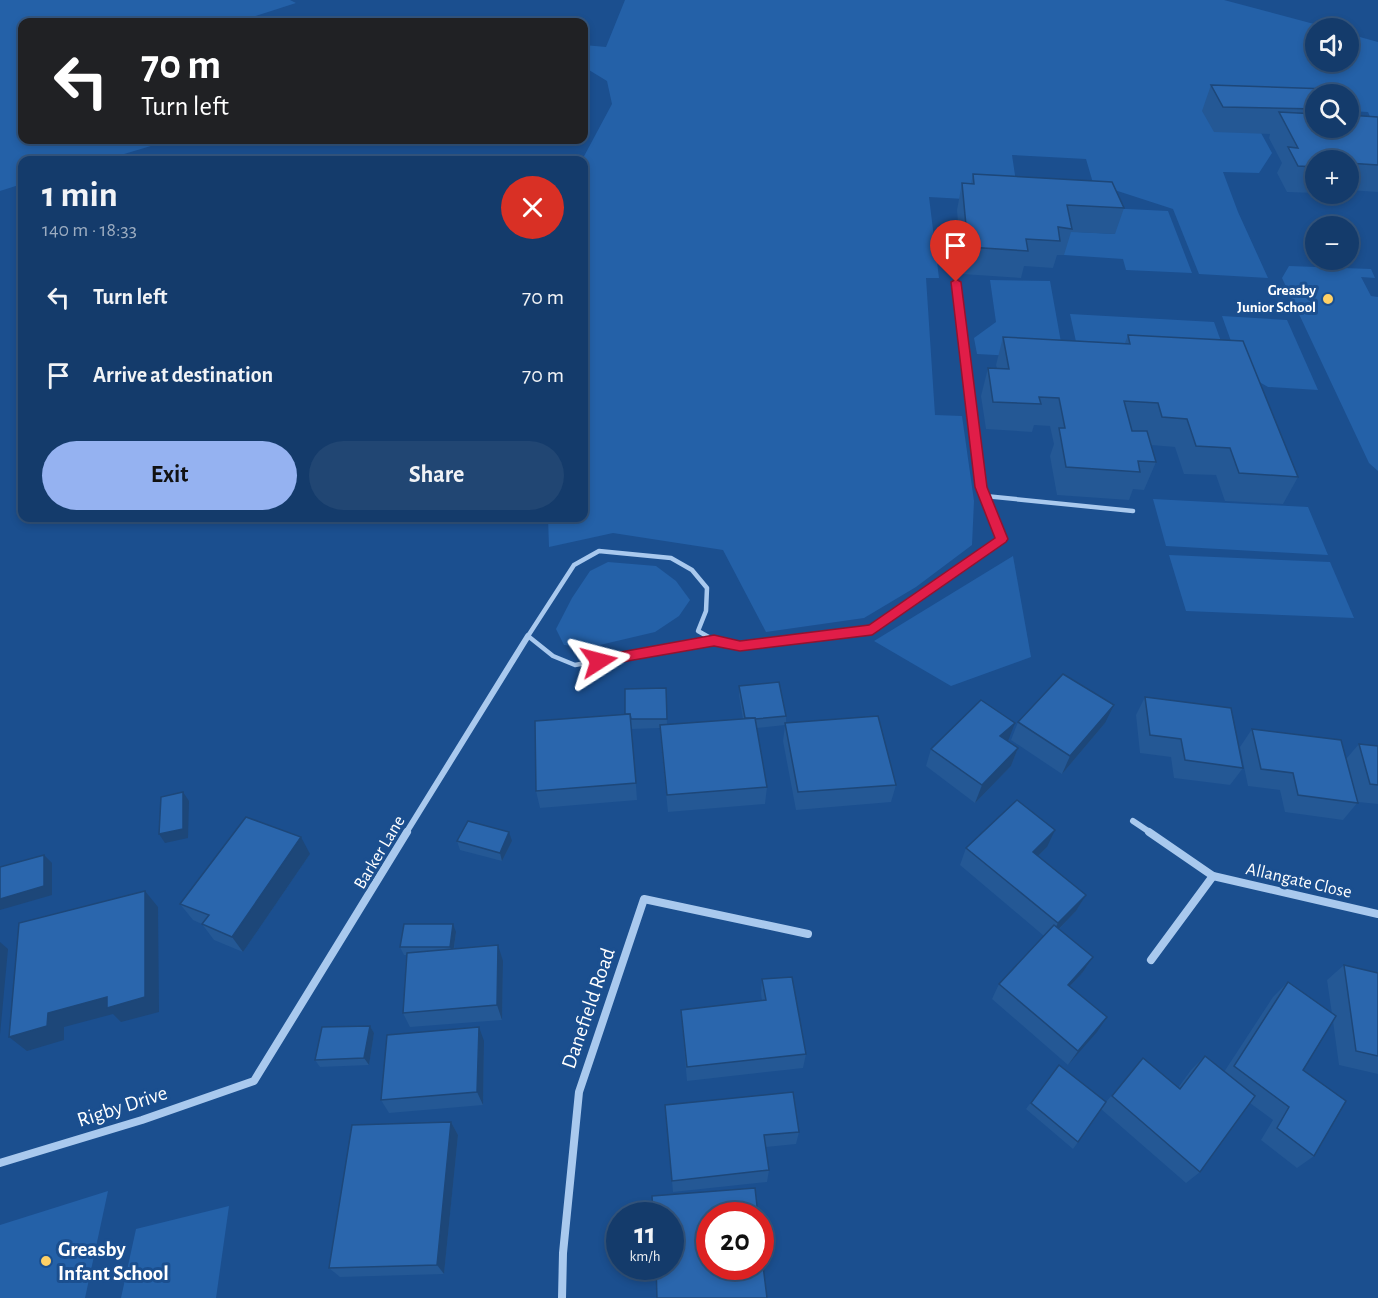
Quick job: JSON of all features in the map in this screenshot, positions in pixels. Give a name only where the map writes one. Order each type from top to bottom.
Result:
[{"type":"street","name":"Barker Lane","points":[[254,1081],[528,636]]},
{"type":"street","name":"Allangate Close","points":[[1133,821],[1213,876],[1378,914]]},
{"type":"street","points":[[1151,960],[1213,876]]},
{"type":"street","name":"Danefield Road","points":[[562,1298],[562,1252],[579,1092],[644,899],[808,934]]},
{"type":"street","name":"Rigby Drive","points":[[0,1163],[142,1120],[254,1081]]},
{"type":"lane","points":[[714,640],[575,665],[554,656],[528,636],[574,565],[599,550],[671,558],[692,570],[707,588],[706,611],[698,631],[714,640],[740,646],[872,630],[1002,539],[981,487],[956,282]]},
{"type":"lane","points":[[985,496],[1133,511]]},
{"type":"shaded area","points":[[0,0],[290,0],[296,3],[249,18],[18,18],[18,144],[158,144],[117,156],[18,156],[18,185],[0,191]]},
{"type":"shaded area","points":[[625,0],[1224,0],[1305,22],[1305,72],[1359,72],[1359,37],[1378,42],[1378,119],[1371,119],[1368,112],[1359,112],[1359,84],[1305,84],[1305,102],[1261,133],[1272,153],[1259,173],[1223,172],[1238,212],[1268,278],[1199,274],[1173,209],[1093,183],[1086,159],[1012,155],[1019,202],[929,197],[939,278],[926,278],[935,415],[962,416],[974,501],[972,545],[916,587],[864,618],[766,632],[723,550],[613,533],[549,547],[548,522],[588,522],[588,156],[584,156],[612,104],[607,81],[588,69],[588,45],[606,47]]},
{"type":"shaded area","points":[[1107,208],[1168,211],[1192,273],[1126,270],[1123,259],[1064,255],[1059,231],[1115,234]]},
{"type":"shaded area","points":[[1289,266],[1305,267],[1305,270],[1371,269],[1375,278],[1361,277],[1371,296],[1378,297],[1378,471],[1369,463],[1282,278]]},
{"type":"shaded area","points":[[990,280],[1050,281],[1064,359],[977,354],[974,338],[996,322]]},
{"type":"shaded area","points":[[1070,314],[1214,322],[1231,369],[1080,360]]},
{"type":"shaded area","points":[[1222,316],[1287,320],[1318,390],[1268,387],[1242,372]]},
{"type":"shaded area","points":[[1153,499],[1308,507],[1328,555],[1166,546]]},
{"type":"shaded area","points":[[1169,555],[1330,562],[1354,618],[1186,611]]},
{"type":"shaded area","points":[[1013,556],[1031,657],[951,686],[874,641]]},
{"type":"shaded area","points":[[608,562],[656,566],[676,581],[690,600],[679,616],[655,632],[587,648],[564,645],[556,629],[572,598],[590,571]]},
{"type":"shaded area","name":"Greasby Infant School","points":[[108,1191],[85,1298],[0,1298],[0,1225]]},
{"type":"shaded area","points":[[229,1206],[216,1298],[121,1298],[136,1229]]},
{"type":"building","points":[[1211,85],[1305,88],[1305,109],[1223,107]]},
{"type":"building","points":[[1279,112],[1305,113],[1305,138],[1359,138],[1359,116],[1378,117],[1378,165],[1359,164],[1359,150],[1305,150],[1305,166],[1298,166],[1288,147],[1298,148]]},
{"type":"building","points":[[973,174],[1112,182],[1124,208],[1067,205],[1072,229],[1058,227],[1060,241],[1026,239],[1028,251],[968,247],[962,183],[974,184]]},
{"type":"building","points":[[1128,335],[1243,341],[1298,477],[1239,473],[1230,448],[1196,446],[1187,419],[1162,417],[1158,403],[1124,401],[1132,431],[1147,431],[1156,462],[1138,461],[1140,472],[1066,467],[1059,428],[1065,428],[1059,398],[1039,397],[1041,404],[993,402],[988,368],[1009,369],[1003,337],[1130,344]]},
{"type":"building","points":[[1063,674],[1114,705],[1070,756],[1018,722]]},
{"type":"building","points":[[779,682],[786,716],[745,718],[739,686]]},
{"type":"building","points":[[666,688],[667,719],[631,719],[630,714],[625,714],[625,689]]},
{"type":"building","points":[[1145,697],[1231,708],[1243,768],[1185,760],[1181,739],[1150,735]]},
{"type":"building","points":[[981,700],[1015,723],[1000,736],[1018,748],[982,785],[931,749]]},
{"type":"building","points":[[630,714],[636,783],[536,791],[535,721]]},
{"type":"building","points":[[878,716],[896,785],[798,792],[785,723]]},
{"type":"building","points":[[755,718],[767,787],[667,795],[660,725]]},
{"type":"building","points":[[1252,729],[1341,740],[1358,803],[1298,795],[1293,773],[1261,769]]},
{"type":"building","points":[[1359,744],[1378,746],[1378,785],[1370,784]]},
{"type":"building","points":[[183,792],[183,829],[159,834],[161,797]]},
{"type":"building","points":[[1017,800],[1055,830],[1033,852],[1086,895],[1058,923],[966,848]]},
{"type":"building","points":[[246,817],[301,837],[232,937],[202,924],[209,915],[180,904]]},
{"type":"building","points":[[468,821],[509,832],[500,853],[457,841]]},
{"type":"building","points":[[44,855],[44,886],[0,899],[0,867]]},
{"type":"building","points":[[145,891],[145,997],[107,1008],[107,997],[48,1013],[47,1026],[9,1037],[19,923]]},
{"type":"building","points":[[404,924],[453,924],[450,947],[400,947]]},
{"type":"building","points":[[1054,925],[1093,957],[1068,985],[1107,1017],[1078,1051],[999,984]]},
{"type":"building","points":[[498,945],[497,1005],[403,1013],[407,953]]},
{"type":"building","points":[[1344,965],[1378,973],[1378,1056],[1356,1051]]},
{"type":"building","points":[[792,977],[806,1054],[687,1067],[681,1010],[766,1000],[762,979]]},
{"type":"building","points":[[1288,982],[1336,1016],[1303,1070],[1346,1101],[1314,1156],[1277,1128],[1289,1107],[1234,1066]]},
{"type":"building","points":[[370,1026],[364,1058],[315,1060],[322,1027]]},
{"type":"building","points":[[479,1027],[477,1092],[381,1100],[387,1035]]},
{"type":"building","points":[[1205,1056],[1255,1096],[1200,1172],[1112,1096],[1143,1058],[1180,1089]]},
{"type":"building","points":[[1059,1065],[1106,1102],[1078,1142],[1031,1103]]},
{"type":"building","points":[[793,1092],[799,1132],[764,1135],[769,1170],[672,1181],[665,1105]]},
{"type":"building","points":[[451,1122],[437,1265],[329,1268],[352,1125]]},
{"type":"building","points":[[755,1188],[757,1202],[696,1202],[696,1280],[765,1280],[767,1298],[657,1298],[656,1280],[684,1280],[684,1202],[652,1202],[652,1196]]},
{"type":"place","name":"Greasby Junior School","points":[[1328,299]]},
{"type":"place","name":"Greasby Infant School","points":[[46,1261]]},
{"type":"route","points":[[599,661],[670,650],[714,640],[740,646],[872,630],[1002,539],[981,487],[956,282]]}]
